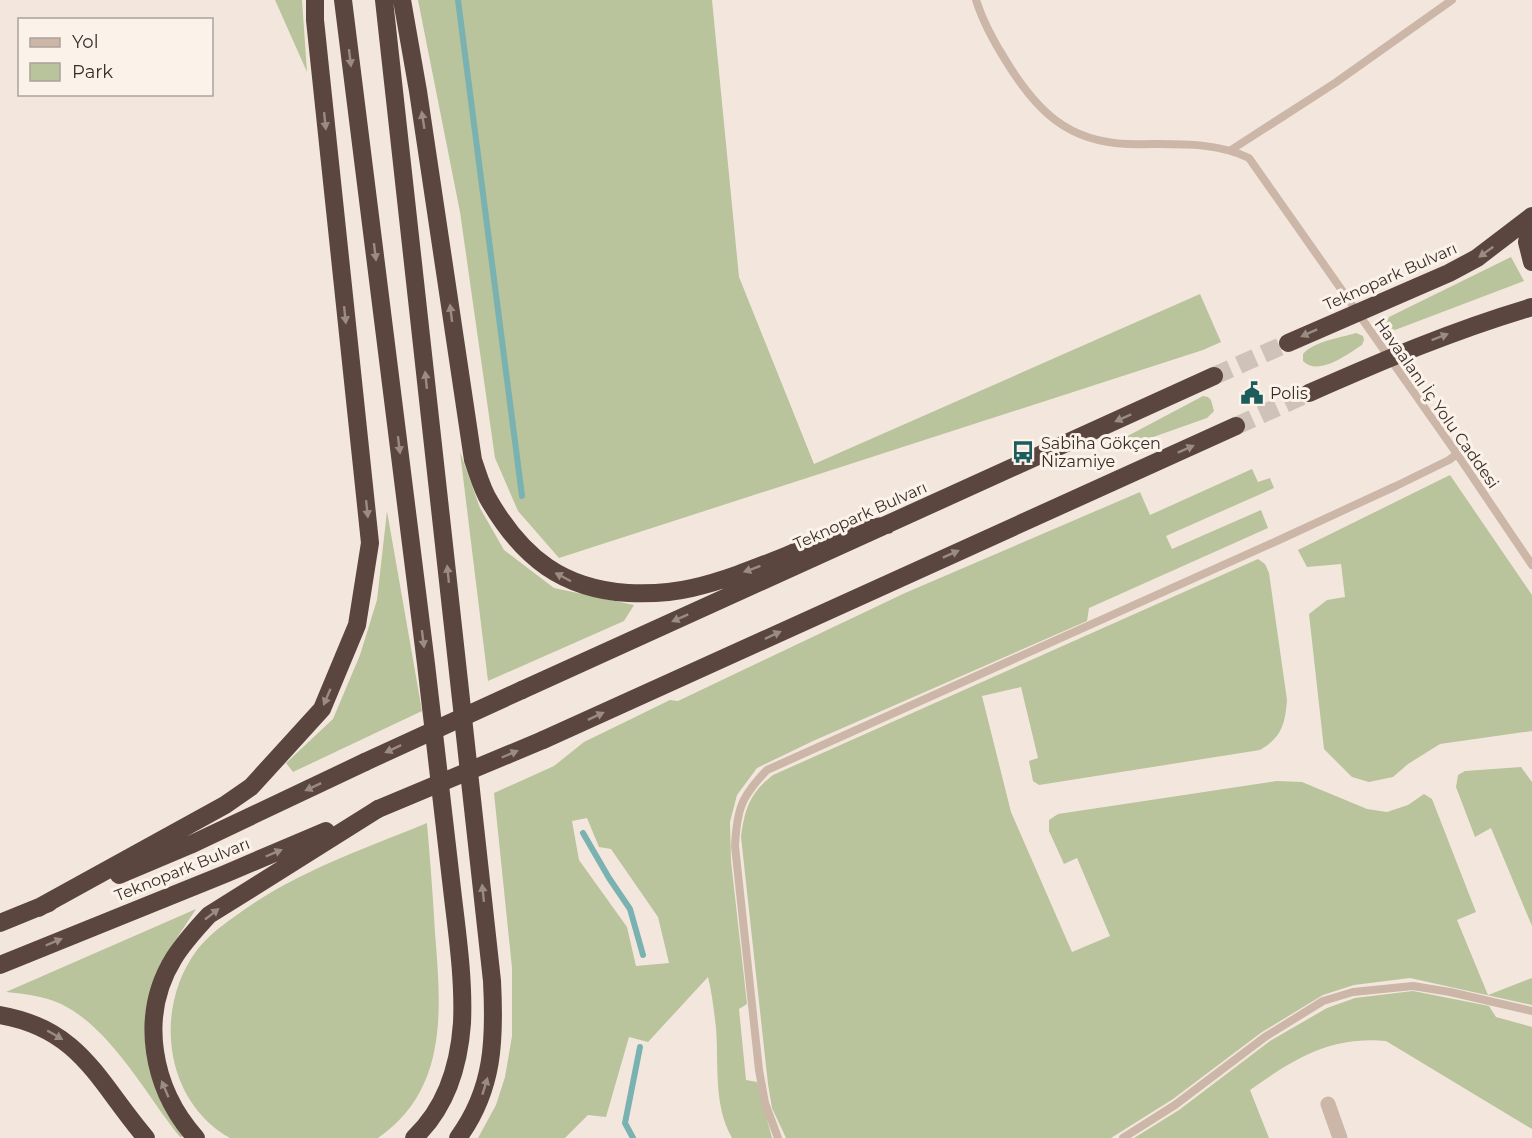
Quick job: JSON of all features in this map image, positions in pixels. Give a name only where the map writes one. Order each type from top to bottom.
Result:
[{"type":"highway","points":[[38,908],[225,805],[251,787],[322,709],[357,625],[370,543],[328,161],[315,0]]},
{"type":"highway","points":[[343,0],[446,828],[461,970],[462,1022],[453,1074],[435,1114],[414,1138]]},
{"type":"highway","points":[[384,0],[492,981],[494,1016],[488,1078],[471,1121],[458,1138]]},
{"type":"highway","points":[[402,0],[418,91],[472,460],[489,500],[508,530],[529,554],[572,582],[615,592],[670,592],[692,588],[752,569],[830,536],[887,525]]},
{"type":"highway","points":[[1532,218],[1527,242],[1532,262]]},
{"type":"highway","name":"Teknopark Bulvarı","points":[[1288,343],[1357,311],[1449,273],[1478,258],[1532,218]]},
{"type":"highway","points":[[1309,393],[1389,357],[1476,323],[1532,307]]},
{"type":"highway","name":"Teknopark Bulvarı","points":[[0,923],[190,845],[522,690],[1214,376]]},
{"type":"highway","points":[[196,1138],[182,1123],[171,1104],[155,1059],[154,1008],[173,959],[209,915],[378,809],[543,740],[1236,426]]},
{"type":"highway","name":"Teknopark Bulvarı","points":[[0,965],[378,809]]},
{"type":"highway","points":[[0,1015],[37,1025],[75,1048],[90,1064],[146,1138]]},
{"type":"street","points":[[1328,1104],[1340,1138]]},
{"type":"lane","name":"Havaalanı İç Yolu Caddesi","points":[[976,0],[991,35],[1014,73],[1029,95],[1060,125],[1081,136],[1101,141],[1126,144],[1178,144],[1232,150],[1249,158],[1532,565]]},
{"type":"lane","points":[[1232,150],[1335,83],[1450,1]]},
{"type":"lane","points":[[778,1138],[765,1103],[759,1070],[735,846],[736,820],[742,801],[751,786],[767,770],[1290,536],[1449,460],[1457,454]]},
{"type":"lane","points":[[1123,1138],[1175,1105],[1265,1037],[1323,1002],[1353,992],[1413,986],[1532,1011]]},
{"type":"green space","points":[[275,0],[302,0],[307,72]]},
{"type":"green space","points":[[418,0],[712,0],[739,277],[814,464],[1200,294],[1221,342],[1203,350],[559,558],[518,511],[495,458],[460,212]]},
{"type":"green space","points":[[1511,257],[1524,281],[1395,330],[1388,327],[1386,323],[1389,317]]},
{"type":"green space","points":[[1356,333],[1363,336],[1362,345],[1341,358],[1317,367],[1303,361],[1303,354],[1314,346]]},
{"type":"green space","points":[[1203,396],[1211,400],[1214,411],[1207,418],[1125,447],[1120,444],[1122,439]]},
{"type":"green space","points":[[460,452],[480,508],[504,550],[554,588],[634,605],[624,621],[488,681]]},
{"type":"green space","points":[[1252,469],[1258,482],[1270,478],[1274,488],[1166,536],[1172,549],[1261,510],[1268,528],[1089,608],[1087,621],[813,741],[757,768],[737,795],[730,822],[731,861],[747,1004],[739,1009],[746,1080],[757,1082],[772,1138],[732,1138],[726,1125],[719,1098],[716,1028],[708,977],[648,1042],[629,1037],[606,1117],[588,1115],[565,1138],[478,1138],[496,1105],[505,1077],[512,1036],[512,968],[494,793],[554,766],[584,742],[670,700],[678,701],[905,593],[1140,492],[1150,515]],"holes":[[[587,818],[599,847],[611,849],[658,917],[669,963],[636,966],[627,927],[579,860],[572,821]]]},
{"type":"green space","points":[[1450,475],[1532,595],[1532,731],[1440,744],[1408,764],[1393,777],[1369,782],[1352,777],[1324,749],[1309,614],[1327,600],[1345,597],[1341,564],[1307,567],[1298,550]]},
{"type":"green space","points":[[387,511],[422,711],[293,772],[286,763],[333,719],[360,655],[377,600]]},
{"type":"green space","points":[[1258,559],[1265,564],[1269,573],[1287,700],[1285,716],[1278,735],[1260,750],[1039,785],[1033,781],[1029,761],[1038,758],[1021,687],[982,696],[1011,812],[1072,952],[1110,936],[1077,858],[1064,864],[1049,831],[1049,820],[1058,814],[1277,781],[1302,782],[1367,809],[1387,812],[1408,805],[1424,794],[1432,799],[1476,912],[1457,920],[1488,995],[1532,978],[1532,1005],[1410,978],[1354,985],[1323,995],[1262,1032],[1173,1099],[1111,1138],[786,1138],[772,1108],[768,1084],[741,837],[747,809],[759,788],[773,775]]},
{"type":"green space","points":[[1521,767],[1532,782],[1532,926],[1491,828],[1475,837],[1456,787],[1458,775],[1465,771]]},
{"type":"green space","points":[[427,823],[439,990],[435,1045],[429,1071],[418,1096],[401,1118],[378,1138],[230,1138],[218,1131],[190,1101],[179,1076],[172,1050],[171,1024],[175,997],[184,973],[197,950],[224,924],[279,888],[352,853]]},
{"type":"green space","points":[[196,909],[171,947],[148,1015],[185,1136],[180,1137],[112,1046],[96,1029],[61,1004],[48,999],[6,992]]},
{"type":"green space","points":[[1413,991],[1489,1006],[1496,1017],[1532,1027],[1532,1129],[1386,1041],[1366,1040],[1347,1042],[1314,1052],[1250,1090],[1269,1138],[1134,1138],[1179,1110],[1270,1041],[1327,1008],[1355,998]]},
{"type":"waterway","points":[[458,0],[522,496]]},
{"type":"waterway","points":[[583,833],[630,909],[643,955]]},
{"type":"waterway","points":[[633,1138],[625,1123],[640,1047]]},
{"type":"tunnel","points":[[1214,376],[1288,343]]},
{"type":"tunnel","points":[[1236,426],[1309,393]]},
{"type":"place","name":"Polis","points":[[1252,393]]},
{"type":"place","name":"Sabiha Gökçen Nizamiye","points":[[1023,452]]}]
